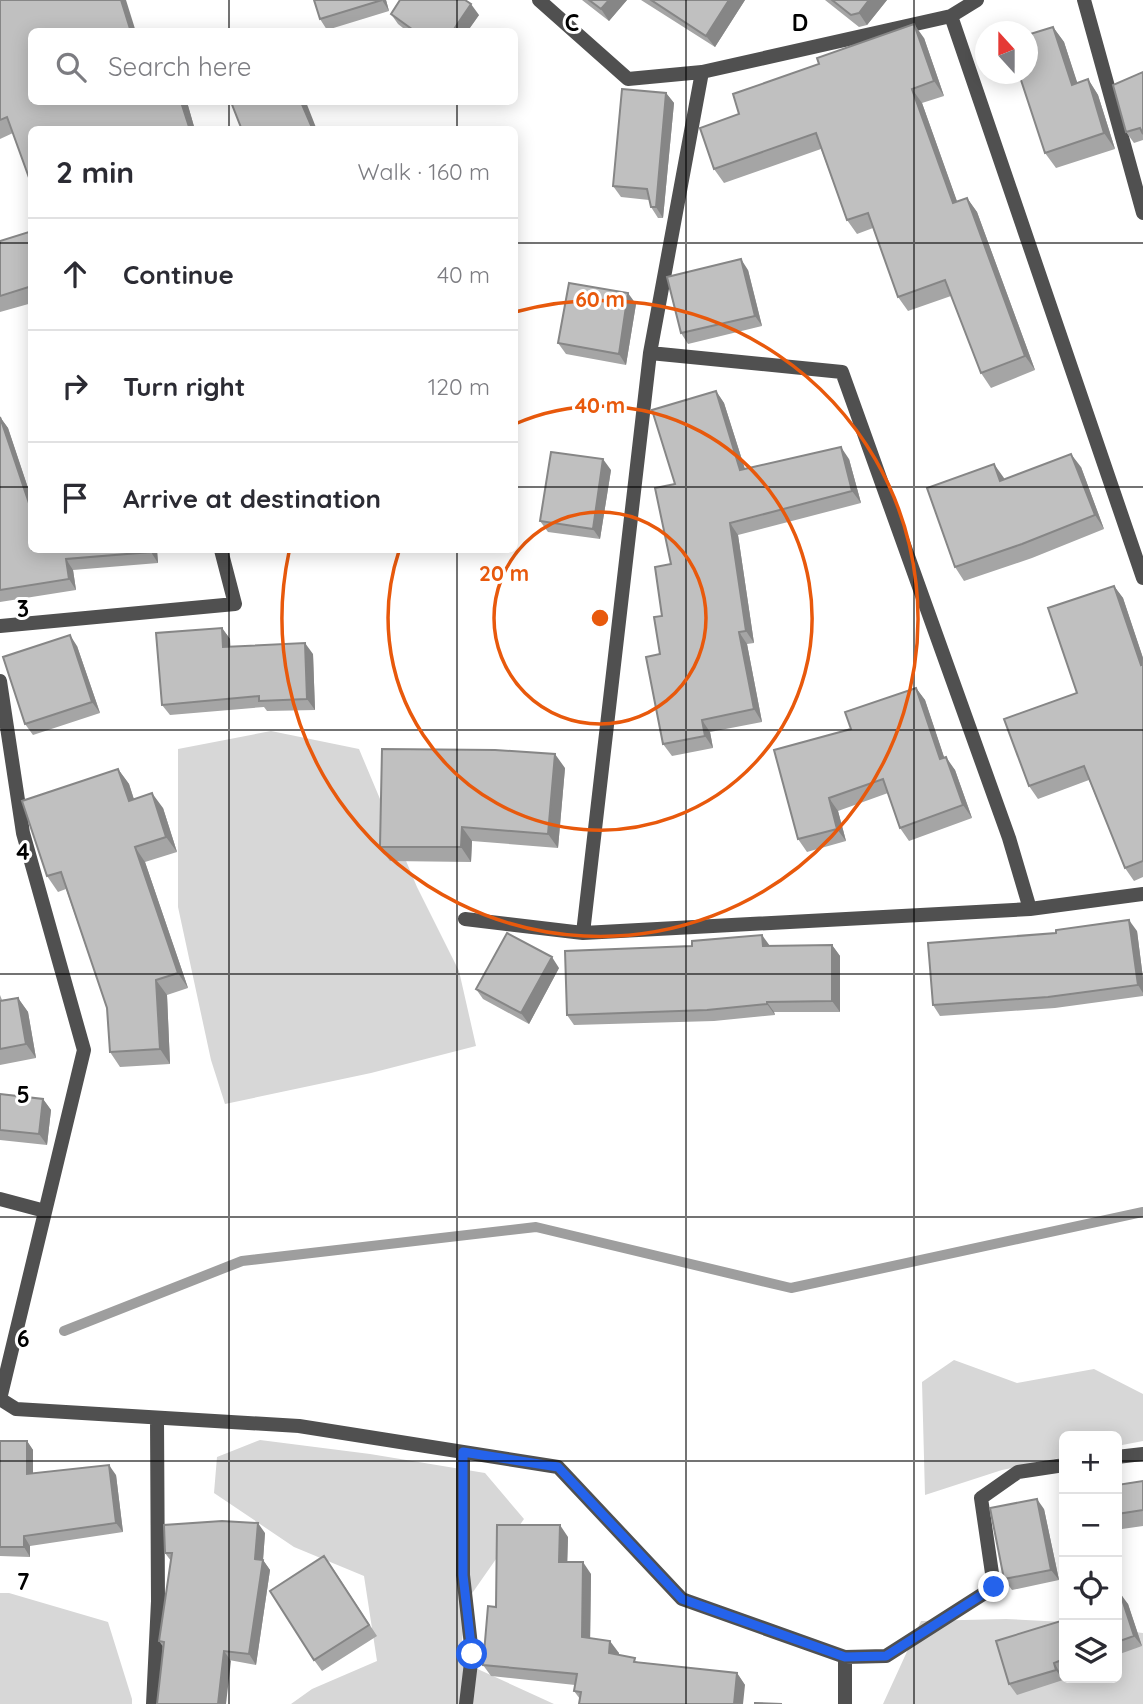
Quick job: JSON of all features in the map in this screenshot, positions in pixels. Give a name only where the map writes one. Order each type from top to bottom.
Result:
[{"type":"street","points":[[539,0],[628,79],[702,72],[951,16],[976,0]]},
{"type":"street","points":[[1084,0],[1143,213]]},
{"type":"street","points":[[951,16],[1143,578]]},
{"type":"street","points":[[583,933],[650,353],[702,72]]},
{"type":"street","points":[[650,353],[842,372],[1009,838],[1030,909]]},
{"type":"street","points":[[0,626],[235,604],[222,553]]},
{"type":"street","points":[[0,681],[23,833],[84,1050],[0,1399],[16,1409],[299,1426],[558,1467],[682,1599],[845,1657],[886,1656],[994,1587],[981,1498],[1018,1472],[1059,1466]]},
{"type":"street","points":[[465,919],[583,933],[1030,909],[1143,894]]},
{"type":"street","points":[[0,1199],[45,1211]]},
{"type":"street","points":[[153,1704],[158,1601],[157,1418]]},
{"type":"street","points":[[463,1452],[463,1575],[472,1654],[466,1704]]},
{"type":"street","points":[[1122,1456],[1143,1454]]},
{"type":"street","points":[[845,1657],[845,1704]]},
{"type":"shaded area","points":[[271,731],[359,749],[417,887],[459,971],[476,1046],[371,1073],[225,1104],[211,1060],[178,907],[178,749]]},
{"type":"shaded area","points":[[954,1360],[1017,1383],[1094,1369],[1143,1394],[1143,1441],[1122,1445],[1122,1431],[1059,1431],[1059,1458],[1002,1470],[925,1495],[922,1382]]},
{"type":"shaded area","points":[[260,1440],[370,1454],[485,1473],[524,1519],[466,1602],[460,1661],[554,1704],[291,1704],[312,1689],[377,1661],[364,1576],[294,1547],[214,1493],[217,1457]]},
{"type":"shaded area","points":[[0,1593],[9,1593],[108,1622],[132,1704],[0,1704]]},
{"type":"shaded area","points":[[1006,1619],[1059,1622],[1059,1683],[1122,1683],[1122,1631],[1143,1633],[1143,1704],[883,1704],[921,1621]]},
{"type":"building","points":[[0,0],[121,0],[130,28],[28,28],[28,105],[182,105],[189,126],[28,126],[28,175],[7,117],[0,120]]},
{"type":"building","points":[[314,0],[382,0],[320,19]]},
{"type":"building","points":[[400,0],[465,0],[471,4],[455,28],[410,28],[391,14]]},
{"type":"building","points":[[589,0],[609,0],[601,9]]},
{"type":"building","points":[[651,0],[729,0],[706,36]]},
{"type":"building","points":[[832,0],[869,0],[859,13],[851,15]]},
{"type":"building","points":[[914,24],[934,81],[912,89],[953,203],[967,198],[1025,356],[981,373],[945,280],[898,297],[868,213],[847,220],[816,133],[714,169],[700,128],[739,114],[733,94],[819,64],[817,58]]},
{"type":"building","points":[[1053,27],[1072,85],[1088,79],[1104,133],[1045,153],[1022,84],[1038,84],[1038,32]]},
{"type":"building","points":[[1143,72],[1143,134],[1140,128],[1126,132],[1113,85]]},
{"type":"building","points":[[622,89],[666,93],[656,207],[651,207],[647,189],[613,186]]},
{"type":"building","points":[[232,105],[302,105],[311,126],[240,126]]},
{"type":"building","points":[[28,232],[28,287],[0,296],[0,241]]},
{"type":"building","points":[[741,259],[755,316],[681,333],[667,277]]},
{"type":"building","points":[[569,283],[628,293],[619,354],[558,343]]},
{"type":"building","points":[[716,391],[740,470],[841,447],[852,491],[730,523],[746,631],[739,632],[754,709],[702,720],[705,736],[663,744],[646,657],[660,654],[654,617],[662,616],[655,567],[671,564],[655,488],[675,484],[652,410]]},
{"type":"building","points":[[0,417],[28,500],[28,553],[139,553],[66,559],[69,579],[0,590]]},
{"type":"building","points":[[551,452],[603,459],[593,529],[540,521]]},
{"type":"building","points":[[1071,454],[1095,515],[955,567],[927,488],[994,464],[1000,481]]},
{"type":"building","points":[[1114,586],[1141,665],[1143,664],[1143,861],[1125,868],[1084,766],[1029,786],[1004,719],[1077,693],[1048,608]]},
{"type":"building","points":[[222,628],[223,647],[305,643],[307,699],[259,701],[259,696],[162,705],[156,633]]},
{"type":"building","points":[[70,635],[92,702],[25,724],[3,657]]},
{"type":"building","points":[[916,688],[940,759],[946,757],[963,805],[900,828],[883,779],[829,798],[837,829],[798,839],[774,750],[851,729],[845,712]]},
{"type":"building","points":[[382,749],[495,750],[555,754],[548,834],[462,827],[461,847],[380,847]]},
{"type":"building","points":[[118,769],[129,801],[152,793],[166,837],[135,847],[178,973],[156,980],[160,1049],[110,1052],[107,1008],[61,872],[47,876],[22,801]]},
{"type":"building","points":[[1129,920],[1138,985],[1048,997],[933,1005],[928,943],[1056,933],[1056,930]]},
{"type":"building","points":[[507,933],[552,957],[521,1013],[476,989]]},
{"type":"building","points":[[762,935],[763,946],[832,945],[832,1001],[767,1002],[707,1010],[567,1015],[565,951],[692,946],[692,941]]},
{"type":"building","points":[[18,998],[26,1044],[0,1049],[0,1001]]},
{"type":"building","points":[[0,1094],[43,1099],[39,1134],[0,1130]]},
{"type":"building","points":[[0,1441],[27,1441],[27,1474],[109,1465],[116,1523],[24,1536],[24,1547],[0,1547]]},
{"type":"building","points":[[1143,1481],[1143,1510],[1122,1513],[1122,1484]]},
{"type":"building","points":[[1037,1499],[1051,1570],[1004,1579],[990,1508]]},
{"type":"building","points":[[222,1521],[258,1523],[255,1559],[263,1560],[249,1654],[224,1651],[218,1704],[157,1704],[164,1642],[159,1641],[172,1553],[165,1553],[164,1525]]},
{"type":"building","points":[[497,1525],[560,1525],[559,1562],[583,1562],[582,1637],[610,1641],[609,1653],[635,1658],[634,1662],[737,1673],[734,1704],[579,1704],[581,1692],[574,1691],[577,1674],[483,1665],[488,1606],[496,1607]]},
{"type":"building","points":[[324,1556],[369,1625],[314,1660],[270,1591]]},
{"type":"building","points":[[1122,1599],[1134,1636],[1122,1640]]},
{"type":"building","points":[[1059,1622],[1059,1661],[1054,1663],[1056,1670],[1009,1684],[996,1641]]},
{"type":"waterway","points":[[64,1331],[242,1261],[536,1227],[791,1288],[1143,1212]]},
{"type":"route","points":[[472,1654],[463,1575],[463,1452],[558,1467],[682,1599],[845,1657],[886,1656],[994,1587]]}]
